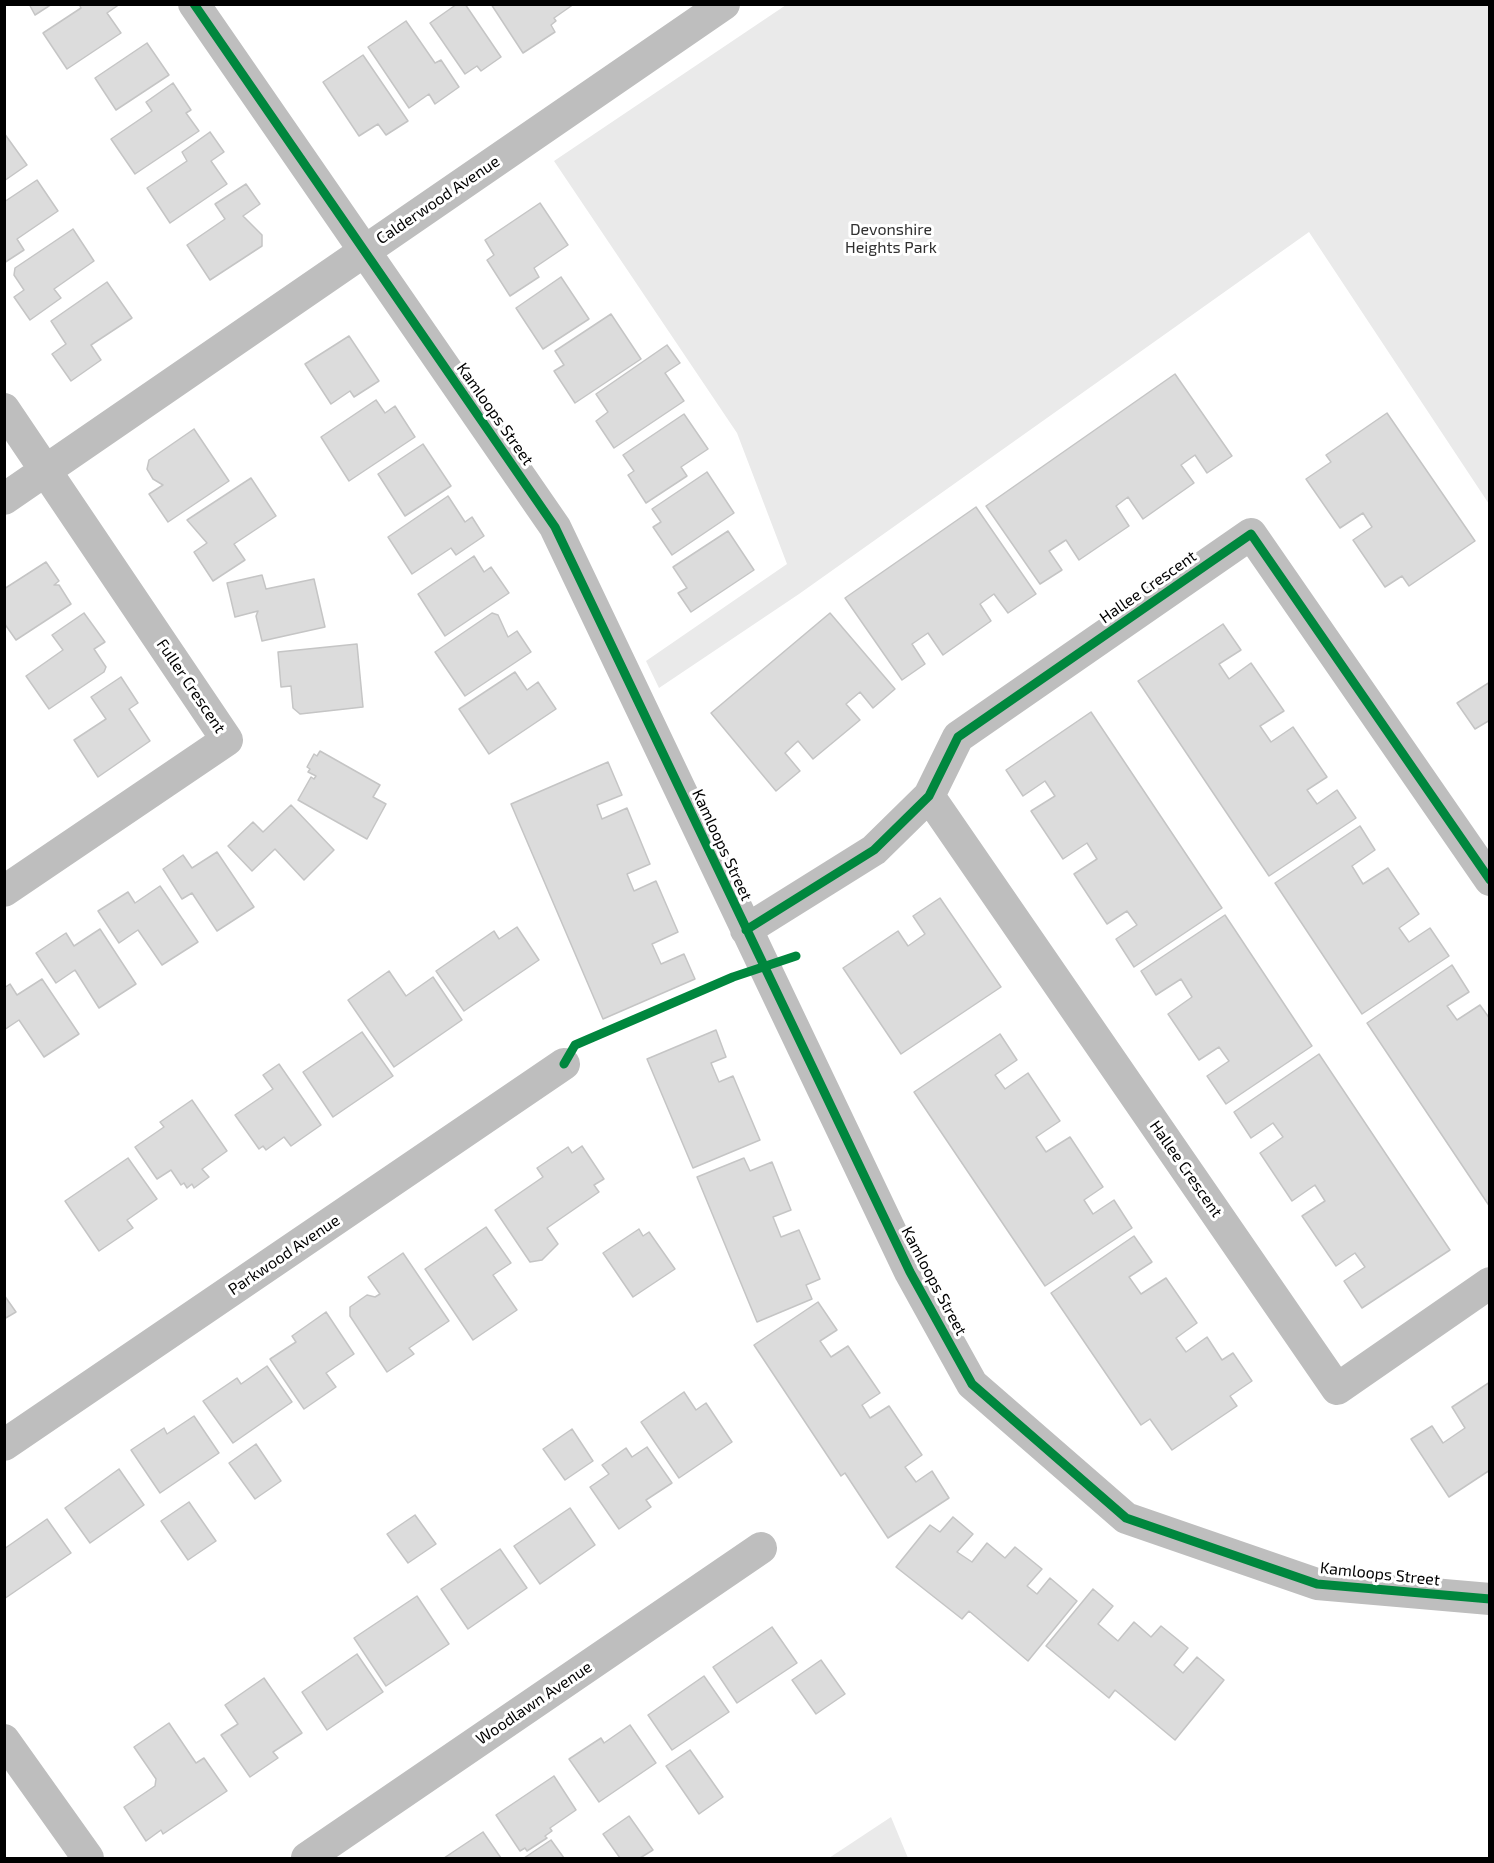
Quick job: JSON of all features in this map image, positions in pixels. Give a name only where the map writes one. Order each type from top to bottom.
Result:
[{"type":"street","name":"Kamloops Street","points":[[194,4],[555,527],[910,1272],[972,1384],[1126,1518],[1317,1584],[1490,1599]]},
{"type":"street","name":"Calderwood Avenue","points":[[4,498],[724,4]]},
{"type":"street","name":"Fuller Crescent","points":[[4,409],[227,740],[4,891]]},
{"type":"street","name":"Hallee Crescent","points":[[746,930],[874,850],[929,796],[958,736],[1251,534],[1490,880]]},
{"type":"street","name":"Hallee Crescent","points":[[929,796],[1337,1389],[1490,1283]]},
{"type":"street","name":"Parkwood Avenue","points":[[4,1445],[564,1064]]},
{"type":"street","name":"Woodlawn Avenue","points":[[307,1858],[761,1548]]},
{"type":"street","points":[[4,1740],[88,1858]]},
{"type":"green space","name":"Devonshire Heights Park","points":[[786,5],[1489,5],[1489,504],[1309,232],[799,594],[659,688],[646,661],[787,564],[737,433],[554,161]]},
{"type":"green space","points":[[891,1817],[908,1858],[829,1858]]},
{"type":"building","points":[[29,4],[52,4],[35,15]]},
{"type":"building","points":[[79,4],[120,4],[107,13],[121,33],[67,69],[43,33],[81,8]]},
{"type":"building","points":[[457,4],[465,4],[501,57],[481,71],[477,66],[465,74],[430,23]]},
{"type":"building","points":[[491,4],[574,4],[554,18],[556,21],[551,25],[555,32],[523,53]]},
{"type":"building","points":[[406,21],[435,63],[441,60],[459,87],[435,104],[429,94],[409,108],[368,47]]},
{"type":"building","points":[[147,43],[169,75],[116,110],[95,78]]},
{"type":"building","points":[[363,55],[408,121],[386,135],[378,124],[359,136],[323,82]]},
{"type":"building","points":[[173,83],[191,110],[186,113],[199,131],[135,174],[111,139],[152,111],[146,102]]},
{"type":"building","points":[[210,132],[224,152],[211,161],[227,184],[170,223],[147,188],[187,161],[182,152]]},
{"type":"building","points":[[4,133],[27,165],[4,181]]},
{"type":"building","points":[[37,180],[58,211],[17,239],[24,250],[4,263],[4,202]]},
{"type":"building","points":[[246,184],[260,204],[243,216],[262,235],[262,246],[210,280],[187,245],[225,219],[215,204]]},
{"type":"building","points":[[540,203],[568,245],[534,268],[539,277],[510,296],[487,260],[494,255],[485,240]]},
{"type":"building","points":[[73,229],[94,261],[54,289],[61,298],[30,320],[14,297],[24,290],[14,275],[15,268]]},
{"type":"building","points":[[561,277],[589,319],[543,349],[516,308]]},
{"type":"building","points":[[107,282],[132,318],[91,345],[101,360],[71,381],[52,354],[66,344],[51,321]]},
{"type":"building","points":[[611,314],[641,359],[575,403],[554,371],[564,365],[555,351]]},
{"type":"building","points":[[349,336],[379,381],[354,397],[350,391],[331,404],[305,364]]},
{"type":"building","points":[[667,345],[680,363],[665,373],[684,401],[614,448],[596,421],[608,412],[596,394]]},
{"type":"building","points":[[1175,374],[1232,456],[1207,473],[1195,455],[1181,465],[1194,483],[1143,519],[1128,497],[1116,506],[1129,526],[1079,560],[1066,540],[1049,551],[1062,570],[1040,584],[986,506]]},
{"type":"building","points":[[376,400],[385,413],[395,406],[415,437],[349,481],[321,437]]},
{"type":"building","points":[[1387,413],[1475,541],[1409,586],[1402,576],[1385,587],[1353,540],[1372,527],[1363,513],[1340,528],[1306,479],[1331,462],[1326,455]]},
{"type":"building","points":[[684,414],[708,449],[681,467],[687,476],[646,503],[628,475],[634,471],[623,455]]},
{"type":"building","points":[[194,429],[229,481],[168,522],[149,494],[163,485],[153,479],[147,469],[149,460]]},
{"type":"building","points":[[423,444],[451,486],[405,516],[378,474]]},
{"type":"building","points":[[707,472],[734,513],[672,555],[653,527],[661,522],[652,509]]},
{"type":"building","points":[[251,478],[276,516],[234,544],[245,560],[213,581],[194,552],[207,543],[187,520]]},
{"type":"building","points":[[448,496],[465,522],[472,517],[484,536],[456,555],[451,548],[412,574],[388,537]]},
{"type":"building","points":[[976,507],[1036,594],[1008,613],[994,594],[980,604],[991,621],[943,655],[928,633],[912,644],[925,664],[902,680],[845,598]]},
{"type":"building","points":[[728,531],[754,570],[691,612],[678,593],[687,588],[673,567]]},
{"type":"building","points":[[474,556],[484,572],[491,567],[509,593],[445,636],[418,594]]},
{"type":"building","points":[[46,562],[59,581],[54,585],[59,585],[71,604],[16,640],[4,623],[4,589]]},
{"type":"building","points":[[262,575],[266,589],[314,579],[325,627],[262,641],[256,616],[258,611],[235,617],[227,583]]},
{"type":"building","points":[[84,613],[105,642],[94,649],[106,667],[104,672],[49,709],[26,676],[63,650],[52,635]]},
{"type":"building","points":[[492,613],[498,615],[508,637],[517,631],[531,652],[465,696],[435,652]]},
{"type":"building","points":[[830,613],[895,689],[873,708],[860,692],[846,704],[860,720],[813,759],[798,741],[785,753],[800,771],[776,791],[711,713]]},
{"type":"building","points":[[1223,624],[1241,650],[1219,664],[1229,679],[1251,663],[1284,711],[1260,726],[1271,742],[1293,727],[1327,777],[1307,790],[1317,804],[1337,790],[1356,818],[1269,876],[1138,681]]},
{"type":"building","points":[[357,644],[363,707],[300,714],[293,708],[291,686],[281,687],[278,652]]},
{"type":"building","points":[[515,672],[527,690],[538,682],[556,709],[489,754],[459,709]]},
{"type":"building","points":[[121,677],[138,703],[129,709],[150,741],[98,777],[74,740],[106,719],[91,697]]},
{"type":"building","points":[[1490,682],[1490,720],[1475,729],[1457,703]]},
{"type":"building","points":[[1091,712],[1222,908],[1134,967],[1116,939],[1137,925],[1127,911],[1107,924],[1074,874],[1097,859],[1087,843],[1063,859],[1031,811],[1055,796],[1045,781],[1023,796],[1006,770]]},
{"type":"building","points":[[320,751],[380,785],[373,797],[386,804],[367,839],[298,800],[311,777],[314,779],[316,776],[308,772],[310,769],[307,767],[314,754],[317,756]]},
{"type":"building","points":[[608,762],[622,795],[597,805],[602,819],[627,808],[650,864],[627,874],[634,891],[656,881],[678,932],[652,944],[661,964],[684,954],[695,979],[603,1019],[511,804]]},
{"type":"building","points":[[291,805],[334,850],[304,880],[275,849],[252,871],[228,846],[253,822],[263,832]]},
{"type":"building","points":[[1360,826],[1375,850],[1352,866],[1363,884],[1388,868],[1419,914],[1399,928],[1409,942],[1430,928],[1449,956],[1362,1014],[1275,883]]},
{"type":"building","points":[[217,852],[254,907],[217,931],[192,893],[182,899],[163,869],[183,855],[192,868]]},
{"type":"building","points":[[160,886],[198,942],[162,965],[138,930],[119,943],[98,911],[128,892],[135,903]]},
{"type":"building","points":[[940,898],[1001,987],[901,1054],[843,968],[898,931],[908,946],[925,934],[913,916]]},
{"type":"building","points":[[1225,915],[1312,1046],[1226,1104],[1207,1076],[1229,1061],[1219,1047],[1199,1060],[1168,1014],[1192,997],[1181,979],[1156,995],[1141,971]]},
{"type":"building","points":[[517,927],[539,960],[464,1011],[436,971],[494,931],[499,939]]},
{"type":"building","points":[[100,929],[136,984],[99,1008],[75,970],[56,983],[36,953],[66,933],[74,946]]},
{"type":"building","points":[[1452,965],[1469,992],[1447,1006],[1457,1020],[1480,1005],[1490,1019],[1490,1207],[1367,1023]]},
{"type":"building","points":[[389,971],[406,996],[433,977],[462,1020],[394,1067],[348,1000]]},
{"type":"building","points":[[42,979],[79,1034],[44,1057],[19,1020],[4,1030],[4,988],[10,984],[17,995]]},
{"type":"building","points":[[716,1030],[726,1057],[711,1063],[719,1082],[733,1076],[760,1140],[693,1168],[647,1059]]},
{"type":"building","points":[[362,1032],[393,1076],[333,1117],[303,1072]]},
{"type":"building","points":[[1000,1034],[1017,1060],[995,1075],[1005,1089],[1028,1073],[1060,1121],[1036,1137],[1046,1152],[1070,1137],[1103,1187],[1084,1200],[1093,1214],[1114,1200],[1132,1228],[1045,1286],[914,1092]]},
{"type":"building","points":[[1319,1054],[1450,1250],[1362,1308],[1344,1281],[1365,1267],[1355,1253],[1336,1266],[1302,1216],[1325,1201],[1315,1185],[1292,1201],[1260,1153],[1283,1137],[1273,1123],[1251,1138],[1234,1112]]},
{"type":"building","points":[[279,1064],[321,1125],[291,1146],[284,1137],[266,1150],[263,1146],[259,1149],[235,1115],[273,1089],[263,1075]]},
{"type":"building","points":[[192,1100],[227,1151],[202,1169],[209,1177],[194,1188],[192,1184],[187,1188],[184,1183],[181,1185],[171,1170],[157,1179],[135,1147],[164,1127],[160,1122]]},
{"type":"building","points":[[582,1146],[604,1179],[594,1185],[599,1192],[547,1228],[558,1244],[542,1260],[530,1262],[495,1210],[543,1177],[537,1168],[568,1147],[572,1153]]},
{"type":"building","points":[[128,1158],[157,1199],[127,1220],[133,1228],[99,1251],[65,1201]]},
{"type":"building","points":[[744,1158],[750,1171],[772,1162],[791,1210],[773,1217],[781,1237],[799,1230],[820,1279],[806,1285],[812,1299],[757,1322],[697,1177]]},
{"type":"building","points":[[486,1227],[511,1263],[493,1275],[517,1310],[473,1340],[425,1269]]},
{"type":"building","points":[[639,1229],[643,1236],[649,1232],[675,1269],[633,1297],[603,1253]]},
{"type":"building","points":[[1134,1236],[1152,1262],[1129,1277],[1141,1294],[1166,1278],[1197,1323],[1176,1338],[1186,1352],[1207,1337],[1222,1360],[1233,1353],[1252,1381],[1230,1396],[1237,1406],[1172,1450],[1150,1419],[1141,1425],[1051,1293]]},
{"type":"building","points":[[403,1253],[449,1321],[409,1348],[414,1354],[387,1372],[350,1316],[350,1307],[367,1295],[375,1297],[380,1294],[368,1277]]},
{"type":"building","points":[[4,1295],[16,1312],[4,1319]]},
{"type":"building","points":[[818,1302],[837,1330],[820,1341],[831,1357],[848,1346],[880,1393],[862,1405],[870,1418],[889,1406],[922,1455],[905,1467],[916,1482],[932,1471],[949,1498],[888,1538],[845,1473],[841,1476],[754,1345]]},
{"type":"building","points":[[326,1312],[354,1354],[326,1373],[336,1387],[304,1409],[270,1359],[296,1342],[292,1336]]},
{"type":"building","points":[[267,1366],[292,1402],[233,1443],[203,1401],[237,1378],[241,1384]]},
{"type":"building","points":[[1490,1382],[1490,1470],[1449,1497],[1411,1439],[1432,1426],[1443,1443],[1465,1428],[1452,1407]]},
{"type":"building","points":[[684,1392],[696,1410],[706,1403],[732,1442],[679,1478],[641,1422]]},
{"type":"building","points":[[194,1416],[219,1453],[160,1493],[131,1450],[164,1428],[167,1434]]},
{"type":"building","points":[[572,1429],[593,1461],[565,1480],[543,1449]]},
{"type":"building","points":[[256,1444],[281,1481],[255,1499],[229,1463]]},
{"type":"building","points":[[647,1447],[672,1483],[646,1500],[651,1507],[619,1529],[590,1487],[609,1474],[602,1465],[626,1448],[632,1457]]},
{"type":"building","points":[[119,1469],[144,1505],[90,1543],[65,1508]]},
{"type":"building","points":[[189,1502],[216,1541],[188,1560],[161,1521]]},
{"type":"building","points":[[570,1508],[595,1545],[540,1584],[514,1546]]},
{"type":"building","points":[[415,1515],[436,1544],[408,1563],[387,1534]]},
{"type":"building","points":[[953,1517],[973,1534],[957,1552],[972,1562],[987,1543],[1005,1558],[1015,1547],[1042,1569],[1027,1586],[1037,1594],[1050,1578],[1077,1601],[1028,1661],[969,1611],[962,1619],[896,1567],[930,1525],[940,1532]]},
{"type":"building","points":[[47,1519],[71,1553],[4,1599],[4,1549]]},
{"type":"building","points":[[500,1549],[527,1588],[468,1629],[441,1589]]},
{"type":"building","points":[[1093,1589],[1113,1606],[1098,1624],[1118,1641],[1134,1622],[1151,1637],[1161,1626],[1188,1648],[1174,1665],[1183,1673],[1197,1657],[1224,1680],[1175,1740],[1115,1690],[1109,1698],[1046,1646]]},
{"type":"building","points":[[417,1596],[449,1644],[386,1686],[354,1638]]},
{"type":"building","points":[[772,1627],[797,1663],[737,1703],[713,1667]]},
{"type":"building","points":[[357,1654],[383,1692],[327,1730],[302,1692]]},
{"type":"building","points":[[821,1660],[845,1694],[816,1714],[792,1680]]},
{"type":"building","points":[[704,1676],[729,1712],[672,1750],[648,1715]]},
{"type":"building","points":[[264,1678],[302,1733],[273,1752],[278,1758],[250,1777],[221,1735],[238,1724],[225,1705]]},
{"type":"building","points":[[169,1723],[196,1763],[204,1758],[227,1791],[163,1834],[161,1830],[146,1841],[124,1807],[155,1786],[156,1779],[134,1747]]},
{"type":"building","points":[[630,1725],[656,1763],[599,1802],[569,1759],[601,1738],[604,1743]]},
{"type":"building","points":[[690,1750],[723,1797],[699,1814],[666,1766]]},
{"type":"building","points":[[554,1776],[576,1810],[550,1828],[552,1831],[545,1836],[547,1838],[527,1851],[525,1848],[520,1851],[496,1815]]},
{"type":"building","points":[[629,1816],[653,1850],[640,1858],[620,1858],[603,1834]]},
{"type":"building","points":[[483,1832],[501,1858],[444,1858]]},
{"type":"building","points":[[551,1840],[564,1858],[524,1858]]},
{"type":"cycle path","points":[[194,4],[555,527],[910,1272],[972,1384],[1126,1518],[1317,1584],[1490,1599]]},
{"type":"cycle path","points":[[746,930],[874,850],[929,796],[958,737],[1251,534],[1490,880]]},
{"type":"cycle path","points":[[564,1064],[575,1045],[733,977],[796,956]]}]
